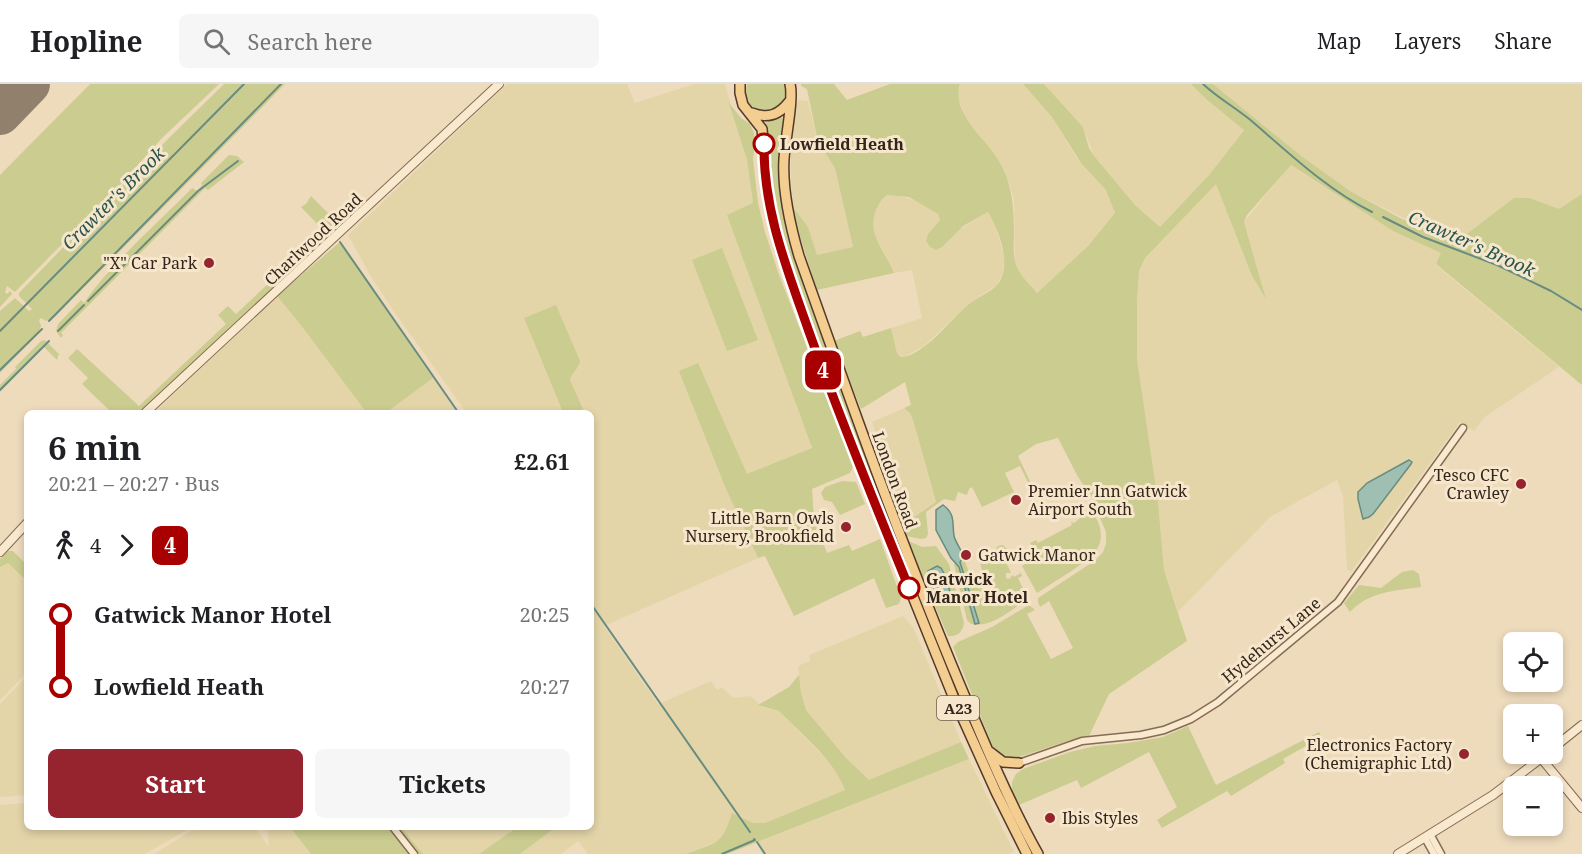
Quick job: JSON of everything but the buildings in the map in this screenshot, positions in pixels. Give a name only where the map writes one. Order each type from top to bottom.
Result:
[{"type":"main road","name":"London Road","points":[[790,85],[784,177],[788,210],[798,256],[897,531],[980,733],[1038,854]]},
{"type":"main road","name":"London Road","points":[[739,87],[743,105],[760,124],[763,132],[766,188],[777,240],[833,398],[955,701],[1027,854]]},
{"type":"main road","points":[[750,112],[763,117],[773,116],[790,100]]},
{"type":"main road","points":[[980,733],[990,752],[997,759],[1008,764],[1019,763]]},
{"type":"main road","points":[[1005,789],[1007,774],[1019,763]]},
{"type":"street","name":"Charlwood Road","points":[[148,410],[499,84]]},
{"type":"street","name":"Hydehurst Lane","points":[[1019,763],[1082,741],[1134,736],[1164,730],[1191,719],[1218,702],[1338,602],[1463,428]]},
{"type":"street","points":[[0,552],[24,526]]},
{"type":"street","points":[[1563,740],[1582,725]]},
{"type":"street","points":[[1398,854],[1493,795],[1534,764]]},
{"type":"street","points":[[1550,764],[1582,807]]},
{"type":"street","points":[[395,830],[414,854]]},
{"type":"street","points":[[1427,836],[1434,854]]},
{"type":"street","points":[[1427,836],[1441,854]]},
{"type":"shaded area","points":[[507,84],[627,84],[635,103],[694,84],[725,84],[747,160],[753,204],[728,215],[812,449],[747,475],[726,488],[758,558],[604,626],[658,704],[711,681],[717,690],[722,687],[733,698],[751,696],[762,707],[779,711],[830,763],[845,790],[765,823],[753,823],[733,813],[722,839],[686,854],[588,854],[578,841],[561,854],[520,854],[552,830],[594,830],[594,410],[465,410],[393,310],[348,235]]},
{"type":"shaded area","points":[[960,84],[1023,84],[1052,117],[1076,157],[1106,190],[1111,199],[1115,213],[1088,246],[1037,293],[1020,273],[1015,262],[1014,200],[1010,186],[995,155],[966,119],[958,97]]},
{"type":"shaded area","points":[[1044,84],[1191,84],[1244,129],[1209,175],[1160,227],[1135,205],[1094,156],[1083,127]]},
{"type":"shaded area","points":[[1213,84],[1582,84],[1582,211],[1457,241],[1448,240],[1350,191],[1300,155]]},
{"type":"shaded area","points":[[799,100],[808,101],[818,142],[835,168],[853,247],[817,256],[808,227],[793,207],[791,146],[795,106]]},
{"type":"shaded area","points":[[1290,165],[1393,231],[1442,253],[1436,265],[1559,367],[1486,416],[1474,431],[1460,422],[1351,572],[1347,569],[1343,496],[1337,480],[1270,517],[1178,612],[1164,570],[1158,502],[1137,359],[1135,324],[1139,271],[1145,258],[1216,183],[1252,276],[1260,290],[1262,284],[1244,222]]},
{"type":"shaded area","points":[[887,195],[917,201],[938,214],[940,220],[928,234],[926,241],[942,247],[958,230],[988,212],[995,225],[1005,260],[1003,273],[997,285],[971,302],[924,346],[904,357],[897,353],[891,328],[922,318],[912,270],[894,273],[876,238],[873,223],[874,214],[882,198]]},
{"type":"shaded area","points":[[277,296],[364,410],[157,410]]},
{"type":"shaded area","points":[[433,378],[456,410],[390,410]]},
{"type":"shaded area","points":[[904,408],[913,420],[936,503],[906,523],[872,422]]},
{"type":"shaded area","points":[[1409,460],[1411,464],[1373,514],[1363,519],[1358,492],[1367,483]]},
{"type":"shaded area","points":[[943,505],[953,519],[955,538],[964,556],[960,562],[979,623],[975,624],[959,567],[951,558],[936,530],[936,510]]},
{"type":"shaded area","points":[[8,563],[24,578],[24,675],[0,700],[0,567]]},
{"type":"shaded area","points":[[937,566],[941,568],[946,577],[952,599],[950,603],[940,601],[928,582],[928,571]]},
{"type":"shaded area","points":[[903,616],[913,627],[961,742],[869,781],[846,758],[806,710],[801,693],[798,666],[810,661],[809,655]]},
{"type":"shaded area","points":[[24,679],[24,795],[0,796],[0,704]]},
{"type":"shaded area","points":[[969,759],[1014,852],[1008,854],[763,854],[756,843]]},
{"type":"shaded area","points":[[24,803],[24,830],[187,830],[145,854],[0,854],[0,805]]},
{"type":"shaded area","points":[[192,830],[256,830],[269,847],[267,830],[292,830],[311,854],[154,854]]},
{"type":"shaded area","points":[[403,830],[515,830],[479,854],[423,854]]},
{"type":"green space","points":[[90,84],[219,84],[161,139],[118,187],[15,292],[7,286],[5,292],[7,294],[10,291],[12,294],[0,307],[0,175]]},
{"type":"green space","points":[[224,84],[285,84],[54,318],[46,321],[41,318],[39,320],[41,326],[38,334],[0,373],[0,311],[15,298],[29,311],[32,309],[19,296],[19,293]]},
{"type":"green space","points":[[747,84],[785,84],[786,96],[775,110],[757,110],[750,105],[746,96]]},
{"type":"green space","points":[[801,84],[834,84],[847,100],[890,84],[960,84],[959,100],[964,115],[992,151],[1004,172],[1013,205],[1015,263],[1037,293],[1088,246],[1115,213],[1106,190],[1081,163],[1052,117],[1023,84],[1044,84],[1083,127],[1089,148],[1094,156],[1135,205],[1160,227],[1209,175],[1244,130],[1191,84],[1213,84],[1300,155],[1350,191],[1400,218],[1452,241],[1459,240],[1514,198],[1529,198],[1559,209],[1582,194],[1582,385],[1436,264],[1441,253],[1393,231],[1291,165],[1247,215],[1244,222],[1266,299],[1252,276],[1216,184],[1145,258],[1139,271],[1137,301],[1137,359],[1158,502],[1164,570],[1187,641],[1109,694],[1089,736],[1013,759],[1002,757],[991,742],[953,647],[958,642],[992,627],[1029,605],[1035,610],[1027,614],[1051,659],[1073,648],[1049,601],[1040,607],[1038,598],[1096,560],[1106,544],[1106,532],[1096,503],[1078,477],[1058,438],[1036,444],[1018,456],[1034,490],[1032,491],[1020,466],[1005,473],[1014,492],[982,507],[972,487],[967,495],[958,492],[955,501],[944,499],[926,512],[928,534],[926,538],[906,536],[882,465],[887,464],[906,523],[936,502],[913,420],[904,408],[911,405],[905,382],[861,409],[834,341],[860,331],[863,337],[891,328],[897,353],[901,357],[919,351],[969,304],[997,285],[1003,274],[1003,251],[988,212],[963,226],[936,250],[926,241],[928,234],[940,220],[938,214],[909,197],[887,195],[876,210],[873,227],[878,243],[894,273],[817,290],[796,224],[793,207],[808,227],[817,255],[853,247],[835,168],[818,142],[807,89]]},
{"type":"green space","points":[[729,103],[741,118],[750,124],[754,133],[753,159],[758,203],[765,232],[778,272],[853,467],[850,473],[812,489],[814,519],[827,553],[849,545],[852,551],[880,539],[901,598],[899,604],[886,608],[874,578],[794,616],[765,556],[758,558],[726,489],[679,371],[698,363],[747,474],[812,448],[727,215],[753,203],[747,160]]},
{"type":"green space","points":[[782,118],[784,120],[780,155],[783,199],[900,547],[966,709],[1023,833],[1021,834],[958,699],[834,391],[784,247],[771,194],[764,123]]},
{"type":"green space","points":[[229,155],[237,156],[244,162],[208,190],[205,188],[61,333],[63,335],[61,338],[56,331],[58,324],[81,300],[84,303],[135,244],[192,188],[197,191],[201,183]]},
{"type":"green space","points":[[311,196],[341,226],[143,410],[109,410],[82,384],[88,378],[68,358],[77,349],[139,406],[226,324],[218,315],[228,306],[236,314],[324,231],[301,207]]},
{"type":"green space","points":[[340,242],[433,378],[390,410],[364,410],[277,296]]},
{"type":"green space","points":[[722,248],[758,340],[727,351],[692,260]]},
{"type":"green space","points":[[556,305],[580,361],[570,380],[583,409],[562,410],[524,318]]},
{"type":"green space","points":[[45,340],[59,354],[57,360],[44,347],[0,392],[0,385],[16,369],[15,367],[41,341]]},
{"type":"green space","points":[[842,481],[856,482],[865,504],[840,515],[832,502],[824,500],[821,493],[825,487]]},
{"type":"green space","points":[[1089,511],[1093,512],[1101,531],[1101,539],[1095,552],[1082,564],[1037,593],[1022,566],[1029,561],[1025,552],[1032,546],[1030,543],[1036,540],[1038,543],[1072,525],[1071,522],[1074,523]]},
{"type":"green space","points":[[906,540],[922,547],[936,546],[949,564],[964,623],[959,633],[948,636]],"holes":[[[940,567],[946,577],[952,599],[944,603],[933,591],[927,575]]]},
{"type":"green space","points":[[1003,545],[1007,549],[1002,554],[1011,573],[1006,573],[1006,578],[1009,579],[1021,573],[1022,576],[1018,578],[1028,599],[994,621],[979,625],[971,624],[967,620],[954,564],[964,559],[970,575],[974,574],[979,589],[992,584],[987,569],[982,571],[979,558],[993,553],[998,546]]},
{"type":"green space","points":[[8,551],[13,551],[24,562],[24,578],[8,563],[0,567],[0,559]]},
{"type":"green space","points":[[1413,570],[1419,574],[1421,587],[1374,596],[1350,612],[1344,603],[1359,585],[1381,588],[1402,572]]},
{"type":"green space","points":[[799,675],[806,710],[846,758],[869,780],[961,742],[969,759],[727,854],[686,854],[711,844],[721,837],[732,813],[753,823],[765,823],[845,790],[827,760],[779,711],[758,705],[789,687]]},
{"type":"green space","points":[[1188,726],[1216,785],[1319,732],[1322,737],[1283,759],[1285,763],[1231,796],[1227,791],[1162,828],[1157,820],[1177,807],[1149,752],[1081,788],[1077,780],[1019,805],[1012,791],[1012,782],[1016,774],[1023,769],[1070,752],[1095,746],[1163,737]]},
{"type":"green space","points":[[292,830],[403,830],[423,854],[311,854]]},
{"type":"green space","points":[[513,830],[552,830],[520,854],[479,854]]},
{"type":"waterway","name":"Crawter's Brook","points":[[0,331],[244,84]]},
{"type":"waterway","points":[[49,321],[281,84]]},
{"type":"waterway","name":"Crawter's Brook","points":[[1203,84],[1248,118],[1325,183],[1372,212]]},
{"type":"waterway","points":[[88,301],[198,191],[238,161]]},
{"type":"waterway","name":"Crawter's Brook","points":[[1383,217],[1423,237],[1497,265],[1551,291],[1582,310]]},
{"type":"waterway","points":[[340,242],[457,410]]},
{"type":"waterway","points":[[58,331],[84,305]]},
{"type":"waterway","points":[[0,370],[42,329]]},
{"type":"waterway","points":[[0,390],[49,341]]},
{"type":"waterway","points":[[594,608],[750,832]]},
{"type":"waterway","points":[[722,854],[754,839]]},
{"type":"waterway","points":[[757,842],[765,854]]},
{"type":"taxiway","points":[[0,113],[21,94]]},
{"type":"runway","points":[[0,114],[29,84]]},
{"type":"bus line","name":"4","points":[[764,144],[764,170],[771,215],[780,249],[833,398],[909,588]]},
{"type":"place","name":"Lowfield Heath","points":[[764,144]]},
{"type":"place","name":"\"X\" Car Park","points":[[209,263]]},
{"type":"place","name":"Tesco CFC Crawley","points":[[1521,484]]},
{"type":"place","name":"Premier Inn Gatwick Airport South","points":[[1016,500]]},
{"type":"place","name":"Little Barn Owls Nursery, Brookfield","points":[[846,527]]},
{"type":"place","name":"Gatwick Manor","points":[[966,555]]},
{"type":"place","name":"Gatwick Manor Hotel","points":[[909,588]]},
{"type":"place","name":"Electronics Factory (Chemigraphic Ltd)","points":[[1464,754]]},
{"type":"place","name":"Ibis Styles","points":[[1050,818]]}]
